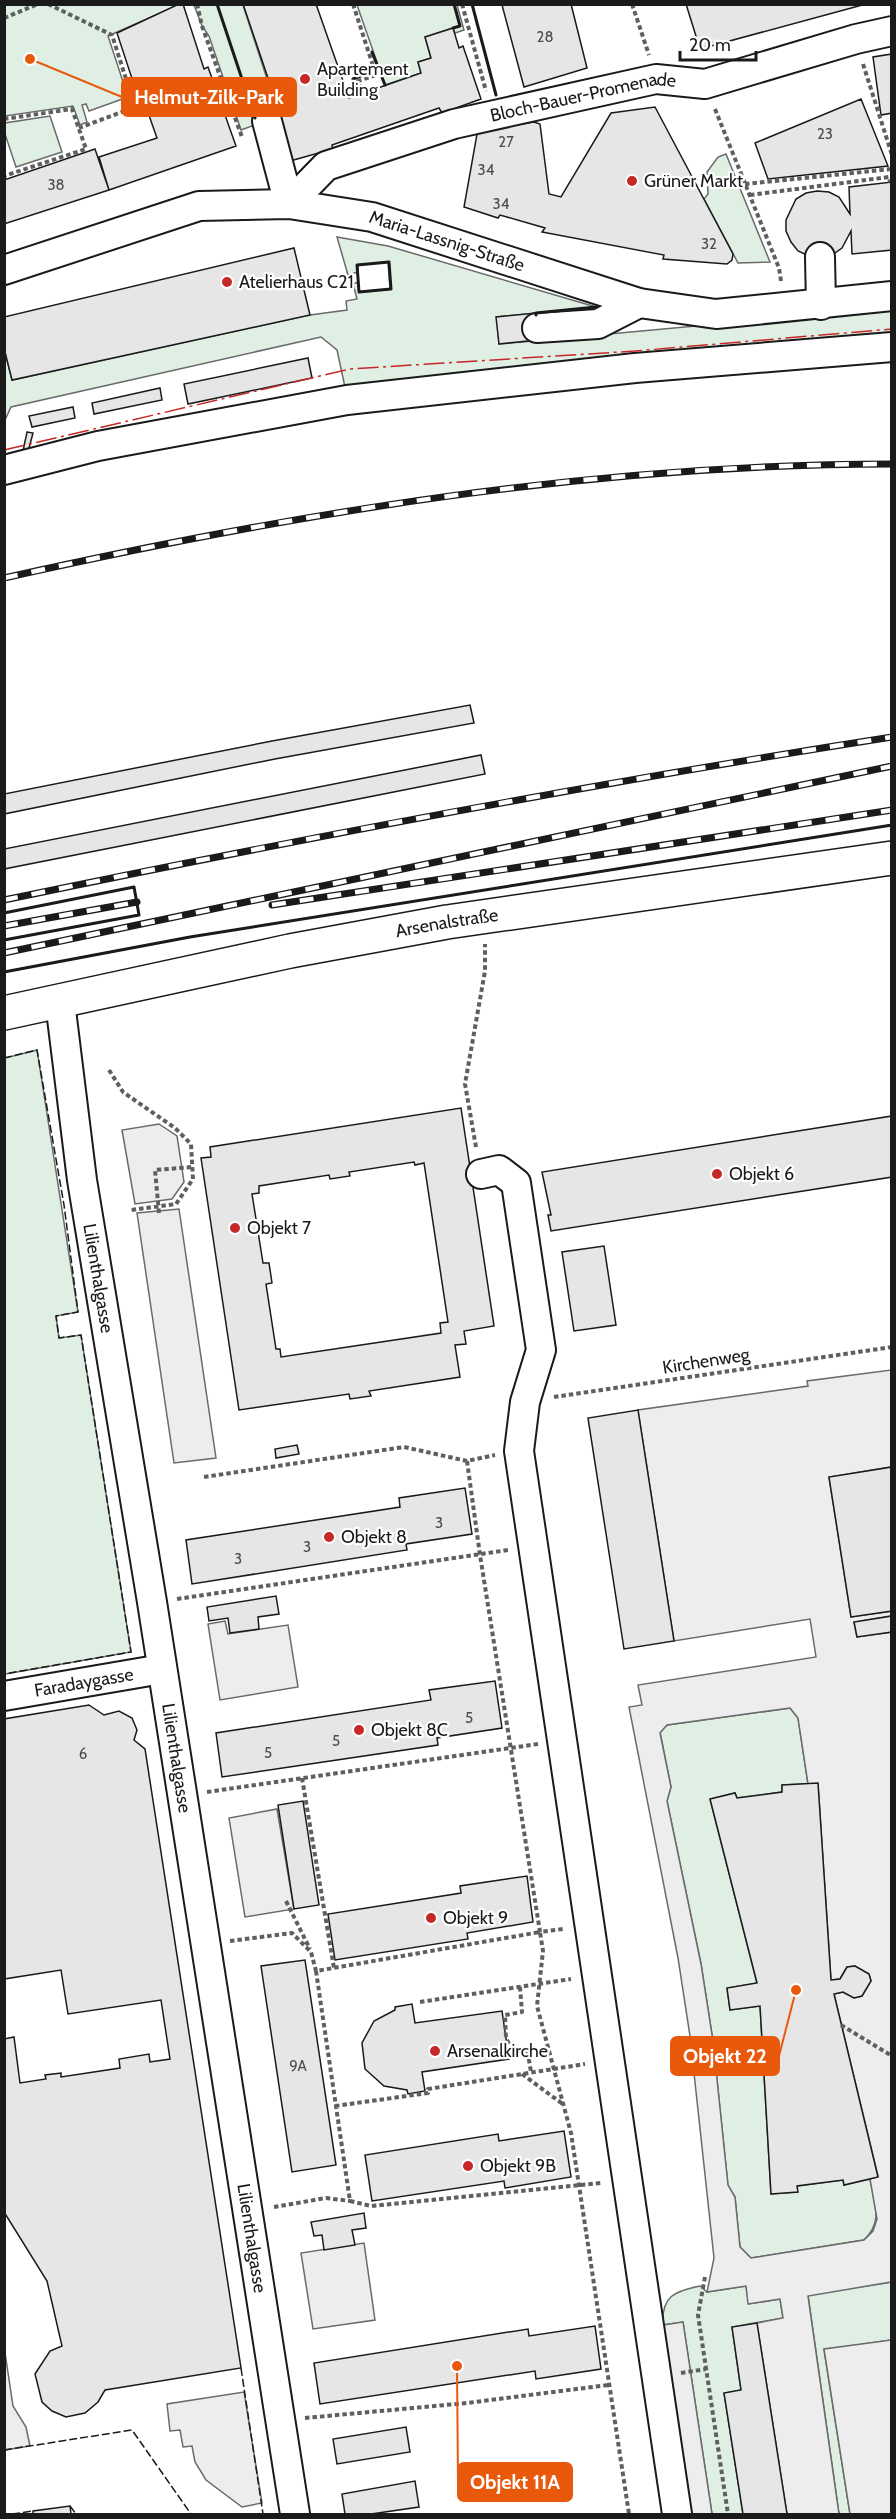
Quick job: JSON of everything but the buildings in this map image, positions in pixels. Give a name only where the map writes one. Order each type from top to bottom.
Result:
[{"type":"main road","name":"Arsenalstraße","points":[[4,1013],[290,951],[483,916],[891,858]]},
{"type":"street","name":"Bloch-Bauer-Promenade","points":[[289,204],[326,166],[454,124],[656,79],[705,84],[856,39],[891,32]]},
{"type":"street","points":[[267,121],[289,204]]},
{"type":"street","name":"Maria-Lassnig-Straße","points":[[4,270],[199,206],[289,204],[372,217],[639,303],[716,314],[891,296]]},
{"type":"street","points":[[820,257],[821,305]]},
{"type":"street","points":[[537,328],[598,324],[639,303]]},
{"type":"street","points":[[4,470],[98,446],[347,400],[635,368],[891,347]]},
{"type":"street","name":"Lilienthalgasse","points":[[60,1002],[82,1180],[152,1602],[295,2514]]},
{"type":"street","points":[[482,1174],[499,1170],[516,1183],[541,1350],[525,1402],[519,1451],[677,2514]]},
{"type":"street","name":"Faradaygasse","points":[[4,1696],[162,1669]]},
{"type":"path","points":[[4,18],[38,4]]},
{"type":"path","points":[[48,4],[112,35],[135,107],[79,128]]},
{"type":"path","points":[[197,4],[202,26],[241,136],[248,146]]},
{"type":"path","points":[[353,4],[376,75],[358,81],[362,93]]},
{"type":"path","points":[[462,4],[493,115]]},
{"type":"path","points":[[632,4],[656,79]]},
{"type":"path","points":[[856,39],[891,155]]},
{"type":"path","points":[[705,84],[779,268],[785,308]]},
{"type":"path","points":[[4,119],[72,109],[86,149],[4,176]]},
{"type":"path","points":[[745,184],[891,169]]},
{"type":"path","points":[[750,195],[890,179]]},
{"type":"path","points":[[482,1174],[465,1084],[485,971],[483,916]]},
{"type":"path","points":[[109,1070],[123,1092],[175,1128],[191,1144],[193,1179],[176,1204],[131,1210]]},
{"type":"path","points":[[159,1213],[155,1170],[192,1167]]},
{"type":"path","name":"Kirchenweg","points":[[525,1402],[891,1347]]},
{"type":"path","points":[[204,1477],[404,1448],[467,1461],[543,1951],[537,2006],[564,2106],[580,2186],[628,2514]]},
{"type":"path","points":[[152,1602],[533,1546]]},
{"type":"path","points":[[182,1796],[562,1740]]},
{"type":"path","points":[[302,1778],[334,1968]]},
{"type":"path","points":[[286,1901],[311,1952],[316,1971],[350,2201]]},
{"type":"path","points":[[316,1971],[540,1932],[590,1926]]},
{"type":"path","points":[[206,1944],[292,1933],[311,1952]]},
{"type":"path","points":[[420,2002],[597,1975]]},
{"type":"path","points":[[520,1987],[522,2012],[505,2014],[506,2038],[512,2050],[527,2048],[531,2072]]},
{"type":"path","points":[[841,2025],[891,2056]]},
{"type":"path","points":[[335,2106],[428,2093],[428,2089],[610,2060]]},
{"type":"path","points":[[521,2074],[564,2106]]},
{"type":"path","points":[[248,2211],[327,2198],[371,2206],[580,2186],[627,2179]]},
{"type":"path","points":[[705,2277],[698,2315],[728,2514]]},
{"type":"path","points":[[280,2420],[467,2403],[609,2385]]},
{"type":"green space","points":[[4,5],[179,5],[108,36],[128,97],[89,111],[86,104],[82,105],[87,122],[80,125],[73,106],[5,116]]},
{"type":"green space","points":[[194,5],[243,5],[279,116],[241,130],[209,36],[202,26]]},
{"type":"green space","points":[[357,5],[457,5],[464,30],[455,33],[453,28],[425,37],[431,58],[418,62],[421,73],[385,85]]},
{"type":"green space","points":[[50,116],[62,152],[16,167],[5,134],[5,123]]},
{"type":"green space","points":[[726,154],[770,262],[738,263],[704,199],[708,194],[707,172],[718,157]]},
{"type":"green space","points":[[337,237],[388,246],[596,307],[497,317],[499,344],[892,308],[891,341],[346,392],[337,350],[321,337],[11,407],[5,420],[4,348],[12,380],[310,315],[347,310],[346,301],[357,299],[353,284],[358,282],[359,292],[390,289],[388,262],[358,265],[358,272],[348,275]]},
{"type":"green space","points":[[37,1050],[78,1312],[56,1316],[59,1338],[81,1335],[131,1652],[5,1674],[5,1058]]},
{"type":"green space","points":[[790,1708],[798,1718],[808,1784],[782,1785],[782,1792],[737,1798],[735,1793],[710,1799],[757,1983],[727,1988],[730,2010],[760,2006],[771,2194],[797,2192],[797,2186],[843,2180],[844,2185],[870,2179],[876,2219],[864,2240],[751,2258],[740,2247],[735,2197],[728,2186],[713,2041],[701,1964],[667,1801],[671,1787],[660,1732],[667,1725]]},
{"type":"green space","points":[[891,2282],[891,2340],[824,2350],[850,2514],[839,2514],[808,2295]]},
{"type":"green space","points":[[700,2286],[707,2292],[746,2286],[749,2304],[780,2299],[783,2318],[732,2327],[741,2390],[724,2393],[743,2514],[712,2514],[683,2322],[663,2325],[664,2307],[671,2296]]},
{"type":"shaded area","points":[[159,1124],[177,1136],[184,1182],[172,1199],[135,1204],[122,1130]]},
{"type":"shaded area","points":[[179,1209],[216,1458],[174,1463],[137,1213]]},
{"type":"shaded area","points":[[891,1370],[891,1467],[829,1477],[851,1617],[892,1611],[891,1616],[854,1622],[857,1637],[891,1632],[891,2282],[808,2296],[839,2514],[787,2514],[757,2323],[783,2318],[780,2299],[748,2304],[746,2286],[707,2292],[714,2258],[690,2036],[678,1958],[629,1707],[642,1705],[638,1685],[816,1657],[810,1619],[674,1641],[638,1410],[808,1386],[807,1381]],"holes":[[[790,1708],[798,1718],[808,1784],[818,1784],[831,1980],[840,1979],[847,1967],[855,1966],[869,1974],[871,1981],[862,1996],[854,1998],[843,1992],[834,1994],[878,2176],[870,2179],[877,2219],[873,2231],[864,2240],[751,2258],[740,2247],[735,2197],[728,2185],[713,2041],[701,1964],[667,1801],[671,1787],[660,1733],[667,1725]]]},
{"type":"shaded area","points":[[225,1621],[228,1634],[288,1625],[298,1687],[220,1700],[208,1624]]},
{"type":"shaded area","points":[[277,1809],[294,1909],[245,1917],[229,1818]]},
{"type":"shaded area","points":[[364,2243],[375,2320],[313,2329],[301,2253]]},
{"type":"shaded area","points":[[683,2322],[712,2514],[692,2514],[663,2325]]},
{"type":"shaded area","points":[[891,2340],[891,2514],[850,2514],[824,2349]]},
{"type":"shaded area","points":[[4,2346],[13,2406],[26,2427],[30,2446],[5,2450]]},
{"type":"shaded area","points":[[244,2392],[262,2503],[242,2507],[206,2480],[195,2462],[192,2446],[183,2447],[180,2430],[170,2431],[167,2404]]},
{"type":"railway","points":[[4,578],[224,533],[334,513],[445,497],[556,483],[668,473],[780,466],[892,464]]},
{"type":"railway","points":[[4,900],[447,813],[669,773],[892,737]]},
{"type":"railway","points":[[4,953],[892,766]]},
{"type":"railway","points":[[272,905],[892,810]]},
{"type":"railway","points":[[4,926],[137,902]]},
{"type":"fence","points":[[4,1058],[37,1050],[64,1205],[78,1312],[56,1316],[59,1338],[81,1335],[131,1652],[4,1674]]},
{"type":"fence","points":[[241,2368],[263,2514]]},
{"type":"fence","points":[[4,2450],[132,2430],[191,2514]]},
{"type":"fence","points":[[70,2506],[76,2514]]},
{"type":"fence","points":[[12,2514],[33,2511]]},
{"type":"wall","points":[[217,4],[255,118]]},
{"type":"wall","points":[[453,28],[460,26],[454,4]]},
{"type":"wall","points":[[472,4],[496,95]]},
{"type":"wall","points":[[372,52],[385,85]]},
{"type":"wall","points":[[358,95],[353,79],[370,72]]},
{"type":"wall","points":[[389,262],[391,289],[359,292],[357,265],[389,262]]},
{"type":"wall","points":[[536,315],[536,313],[596,307]]},
{"type":"wall","points":[[4,972],[190,937],[892,825]]},
{"type":"wall","points":[[4,913],[134,887],[139,915],[4,940]]},
{"type":"power","points":[[4,450],[350,369],[635,351],[892,329]]},
{"type":"place","name":"Helmut-Zilk-Park","points":[[30,59]]},
{"type":"place","name":"Apartement Building","points":[[305,79]]},
{"type":"place","name":"Grüner Markt","points":[[632,181]]},
{"type":"place","name":"Atelierhaus C21","points":[[227,282]]},
{"type":"place","name":"Objekt 6","points":[[717,1174]]},
{"type":"place","name":"Objekt 7","points":[[235,1228]]},
{"type":"place","name":"Objekt 8","points":[[329,1537]]},
{"type":"place","name":"Objekt 8C","points":[[359,1730]]},
{"type":"place","name":"Objekt 9","points":[[431,1918]]},
{"type":"place","name":"Objekt 22","points":[[796,1990]]},
{"type":"place","name":"Arsenalkirche","points":[[435,2051]]},
{"type":"place","name":"Objekt 9B","points":[[468,2166]]},
{"type":"place","name":"Objekt 11A","points":[[457,2366]]}]
